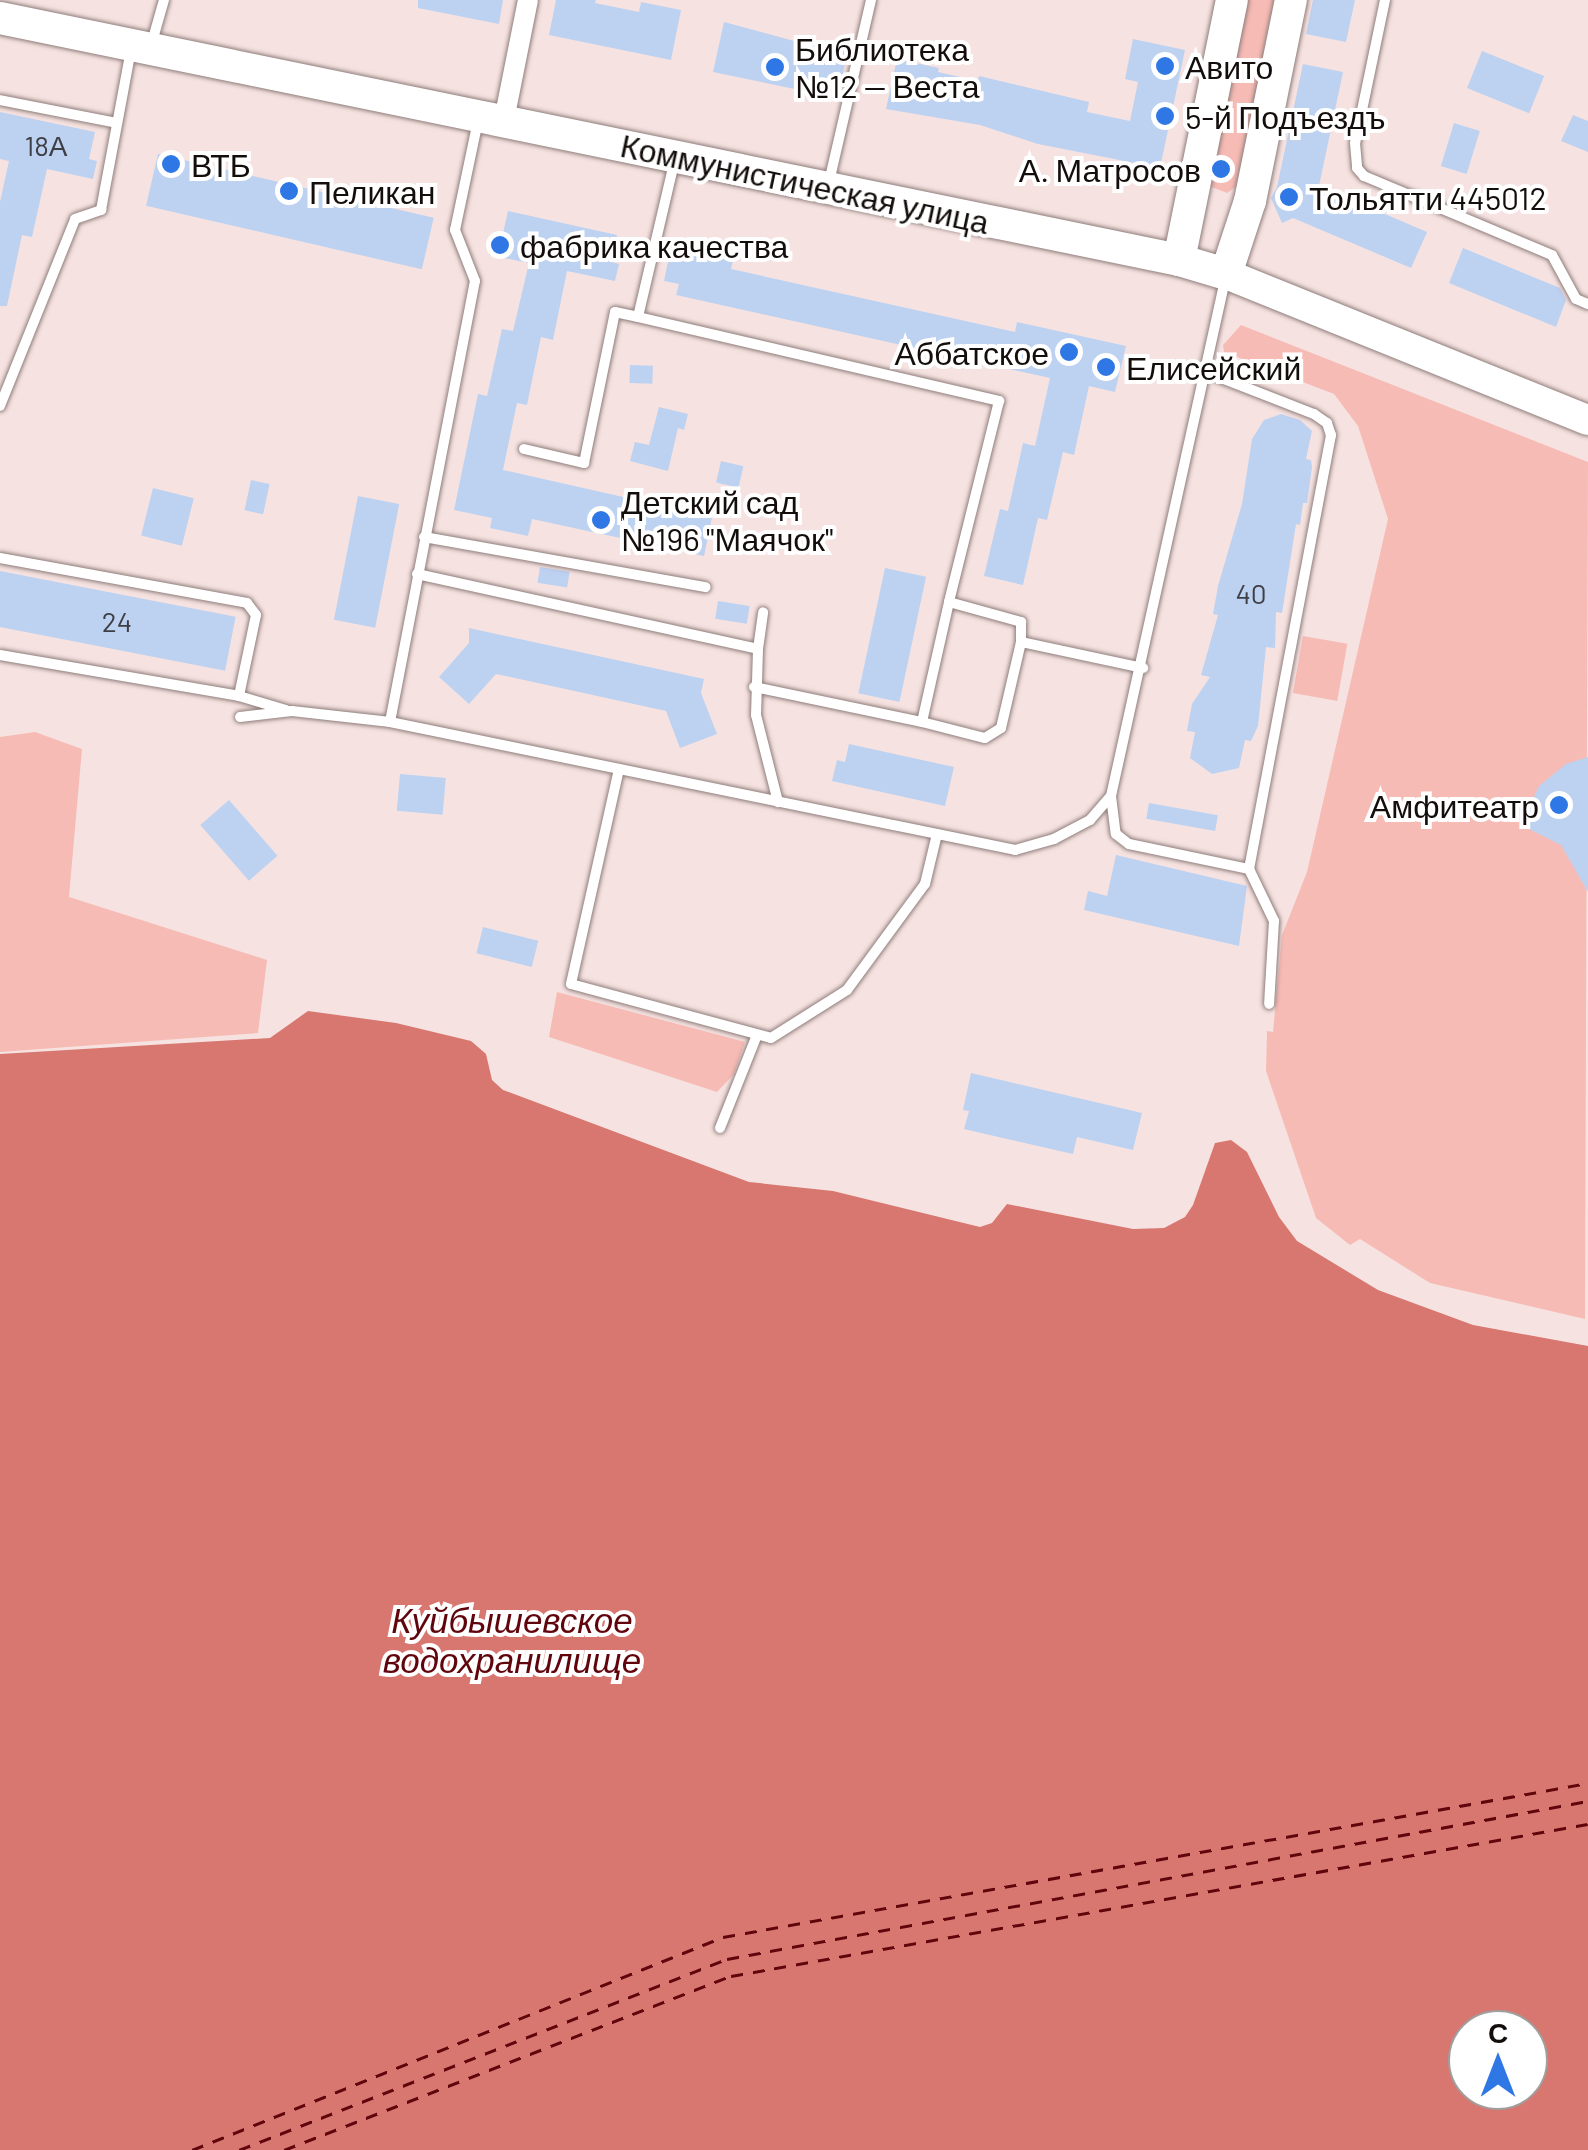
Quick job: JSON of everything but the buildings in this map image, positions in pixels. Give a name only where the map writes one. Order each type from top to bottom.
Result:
[{"type":"main road","points":[[1179,260],[1232,0]]},
{"type":"main road","points":[[1226,274],[1250,201],[1290,0]]},
{"type":"main road","name":"Коммунистическая улица","points":[[0,18],[1179,260],[1226,274],[1585,412]]},
{"type":"street","points":[[492,117],[528,0]]},
{"type":"lane","points":[[0,406],[75,219],[102,210],[118,123],[141,46],[164,0]]},
{"type":"lane","points":[[828,188],[870,0]]},
{"type":"lane","points":[[1384,0],[1355,143],[1357,168],[1364,176],[1552,255],[1576,299],[1588,304]]},
{"type":"lane","points":[[0,100],[118,123]]},
{"type":"lane","points":[[390,722],[475,282],[455,230],[492,117]]},
{"type":"lane","points":[[638,317],[676,156]]},
{"type":"lane","points":[[1226,274],[1111,796],[1116,834],[1129,844],[1249,869]]},
{"type":"lane","points":[[524,449],[584,464],[615,312],[998,400],[922,722]]},
{"type":"lane","points":[[1206,372],[1314,414],[1327,422],[1332,435],[1249,869],[1274,921],[1268,1004]]},
{"type":"lane","points":[[424,537],[706,587]]},
{"type":"lane","points":[[0,558],[246,603],[256,615],[239,696]]},
{"type":"lane","points":[[417,574],[758,649]]},
{"type":"lane","points":[[754,687],[985,738],[1001,728],[1021,642],[1021,622],[949,602]]},
{"type":"lane","points":[[763,612],[754,687],[756,715],[778,802]]},
{"type":"lane","points":[[1021,642],[1142,668]]},
{"type":"lane","points":[[0,655],[239,696],[292,711],[390,722],[1015,850],[1054,839],[1090,820],[1111,796]]},
{"type":"lane","points":[[240,717],[292,711]]},
{"type":"lane","points":[[619,769],[571,984],[770,1038],[847,990],[925,884],[937,834]]},
{"type":"lane","points":[[720,1128],[757,1035]]},
{"type":"shaded area","points":[[1242,0],[1279,0],[1240,184],[1227,193],[1209,186]]},
{"type":"shaded area","points":[[1241,325],[1588,462],[1585,1319],[1430,1283],[1360,1239],[1350,1245],[1316,1218],[1266,1071],[1267,1031],[1273,1032],[1282,935],[1307,872],[1388,519],[1358,426],[1334,394],[1224,352],[1223,345]]},
{"type":"shaded area","points":[[1303,636],[1347,644],[1337,701],[1293,693]]},
{"type":"shaded area","points":[[35,732],[82,749],[69,897],[267,960],[258,1033],[0,1052],[0,737]]},
{"type":"shaded area","points":[[557,992],[745,1042],[734,1074],[717,1092],[549,1037]]},
{"type":"water","name":"Куйбышевское водохранилище","points":[[308,1011],[396,1023],[471,1041],[486,1054],[492,1080],[503,1090],[749,1182],[833,1191],[980,1227],[992,1223],[1007,1204],[1133,1229],[1164,1228],[1185,1217],[1193,1205],[1215,1143],[1231,1140],[1247,1152],[1279,1217],[1297,1241],[1378,1290],[1473,1325],[1588,1346],[1588,2150],[0,2150],[0,1054],[270,1038]]},
{"type":"ferry route","points":[[192,2150],[723,1937],[1588,1783]]},
{"type":"ferry route","points":[[239,2150],[727,1959],[1588,1801]]},
{"type":"ferry route","points":[[284,2150],[731,1976],[1588,1824]]},
{"type":"place","name":"Авито","points":[[1165,66]]},
{"type":"place","name":"Библиотека №12 — Веста","points":[[775,67]]},
{"type":"place","name":"5-й Подъездъ","points":[[1165,116]]},
{"type":"place","name":"ВТБ","points":[[171,164]]},
{"type":"place","name":"А. Матросов","points":[[1221,169]]},
{"type":"place","name":"Пеликан","points":[[289,191]]},
{"type":"place","name":"Тольятти 445012","points":[[1289,197]]},
{"type":"place","name":"фабрика качества","points":[[500,245]]},
{"type":"place","name":"Аббатское","points":[[1069,352]]},
{"type":"place","name":"Елисейский","points":[[1106,367]]},
{"type":"place","name":"Детский сад №196 \"Маячок\"","points":[[601,520]]},
{"type":"place","name":"Амфитеатр","points":[[1559,805]]}]
